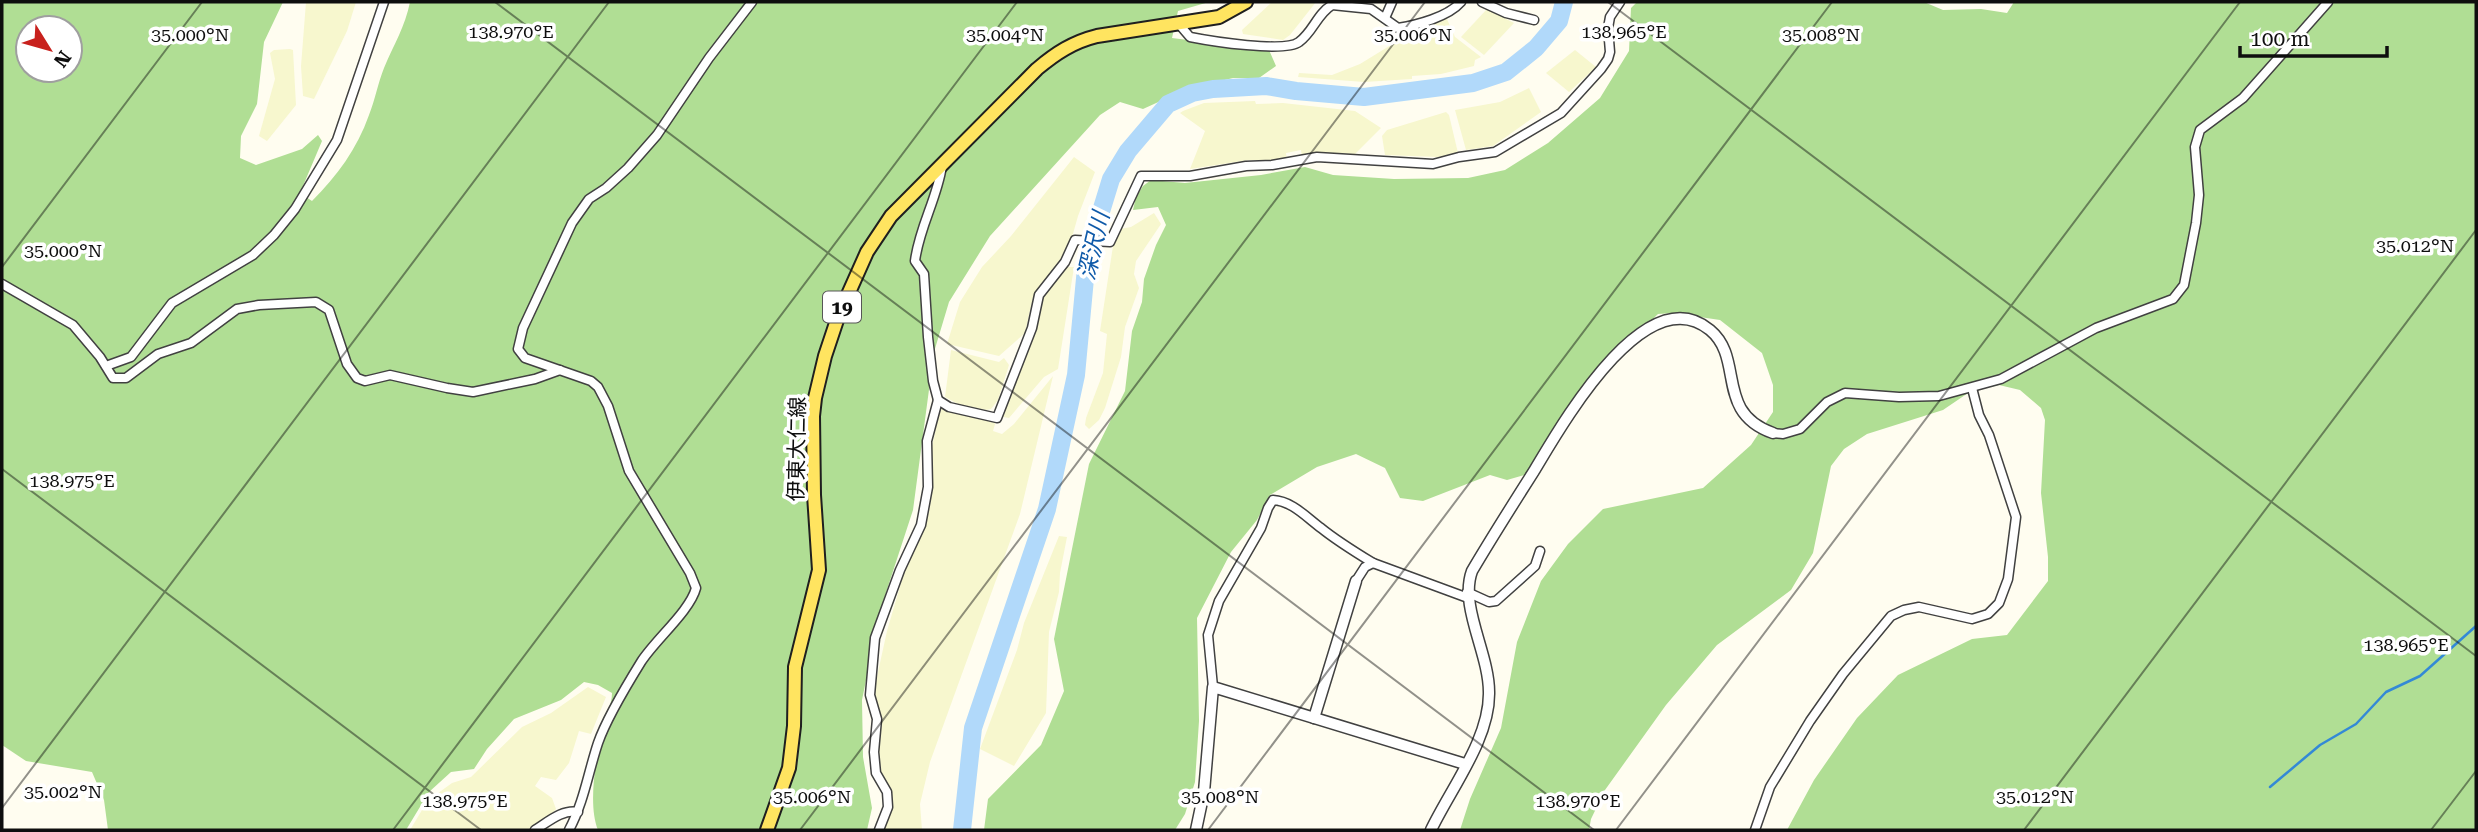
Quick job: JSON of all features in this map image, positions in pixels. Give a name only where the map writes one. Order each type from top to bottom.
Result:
[{"type":"main road","name":"伊東大仁線","points":[[767,830],[789,768],[794,726],[795,667],[819,570],[813,427],[815,398],[825,356],[853,282],[873,242],[891,216],[1037,69],[1070,45],[1097,36],[1219,17],[1246,2]]},
{"type":"street","points":[[106,366],[131,356],[172,303],[253,255],[275,235],[295,209],[337,140],[384,2]]},
{"type":"street","points":[[569,830],[578,812],[604,728],[641,662],[688,604],[696,588],[690,573],[629,471],[603,394],[591,381],[525,358],[518,349],[518,343],[572,223],[589,199],[628,168],[657,135],[709,58],[752,2]]},
{"type":"street","points":[[1385,18],[1392,2]]},
{"type":"street","points":[[1178,23],[1190,37],[1286,48],[1301,41],[1329,7],[1336,5],[1352,4],[1371,9],[1393,27],[1406,27],[1453,9],[1461,2]]},
{"type":"street","points":[[1482,2],[1506,13],[1534,20]]},
{"type":"street","points":[[938,400],[949,407],[997,418],[1032,328],[1039,295],[1065,262],[1075,240],[1107,244],[1141,176],[1190,176],[1317,157],[1433,164],[1495,152],[1561,113],[1601,69],[1610,52],[1610,17],[1620,2]]},
{"type":"street","points":[[1431,830],[1485,723],[1489,691],[1480,638],[1468,595],[1472,571],[1572,409],[1608,363],[1651,327],[1664,321],[1695,321],[1710,330],[1719,341],[1740,410],[1755,426],[1783,434],[1800,429],[1827,402],[1845,393],[1925,396],[1952,393],[2010,376],[2096,328],[2173,299],[2184,285],[2196,223],[2199,195],[2195,147],[2200,130],[2243,98],[2328,2]]},
{"type":"street","points":[[879,830],[888,807],[887,792],[876,773],[874,752],[877,719],[870,695],[876,638],[900,570],[921,525],[928,487],[927,441],[938,400],[928,337],[924,274],[915,261],[916,247],[939,184],[942,164]]},
{"type":"street","points":[[2,284],[63,318],[83,336],[113,378],[127,378],[158,354],[191,344],[237,309],[316,302],[329,310],[346,365],[357,378],[365,381],[390,375],[472,392],[535,379],[560,370]]},
{"type":"street","points":[[1755,830],[1770,787],[1810,720],[1843,674],[1891,616],[1919,607],[1972,619],[1988,614],[1999,603],[2008,579],[2016,517],[1972,388]]},
{"type":"street","points":[[1196,830],[1204,792],[1213,687],[1208,635],[1219,601],[1261,528],[1273,500],[1281,500],[1306,515],[1320,528],[1373,563],[1489,602],[1496,601],[1535,566],[1540,551]]},
{"type":"street","points":[[1314,718],[1356,581],[1365,567],[1373,563]]},
{"type":"street","points":[[1213,687],[1465,764]]},
{"type":"street","points":[[535,830],[563,813],[578,812]]},
{"type":"green space","points":[[2,2],[283,2],[264,42],[257,104],[241,136],[240,158],[256,165],[302,149],[318,135],[322,141],[300,193],[312,201],[338,172],[359,139],[410,2],[1209,2],[1178,11],[1172,38],[1269,50],[1276,66],[1259,78],[1233,78],[1187,89],[1143,109],[1120,102],[1100,115],[990,236],[949,302],[934,352],[913,510],[880,611],[862,700],[863,757],[872,808],[867,830],[598,830],[593,806],[594,778],[603,725],[612,693],[598,685],[584,682],[561,700],[514,719],[487,749],[474,769],[451,772],[429,792],[406,830],[108,830],[104,800],[92,772],[26,761],[2,745]]},
{"type":"green space","points":[[306,2],[356,2],[347,31],[314,99],[303,96],[301,66]]},
{"type":"green space","points":[[1272,2],[1316,2],[1283,40],[1243,34],[1242,30]]},
{"type":"green space","points":[[1637,2],[1924,2],[1943,10],[1981,9],[2007,13],[2014,2],[2476,2],[2476,830],[1787,830],[1814,780],[1857,718],[1898,675],[1972,639],[2007,635],[2048,581],[2041,493],[2045,420],[2041,408],[2020,390],[1999,385],[1971,391],[1943,410],[1867,434],[1844,449],[1831,466],[1813,553],[1791,590],[1717,645],[1666,705],[1605,790],[1591,819],[1589,830],[1460,830],[1470,799],[1501,728],[1517,642],[1541,581],[1568,544],[1603,509],[1703,488],[1751,445],[1773,412],[1773,385],[1762,353],[1720,320],[1673,313],[1658,314],[1613,357],[1540,468],[1528,474],[1507,480],[1490,475],[1423,501],[1400,498],[1385,468],[1356,454],[1317,467],[1270,495],[1257,520],[1231,552],[1197,618],[1199,721],[1195,782],[1185,814],[1175,830],[984,830],[988,799],[1041,745],[1064,691],[1054,639],[1089,464],[1125,391],[1132,331],[1142,302],[1144,279],[1166,225],[1158,207],[1133,210],[1136,197],[1143,186],[1151,180],[1185,183],[1261,175],[1305,167],[1333,175],[1394,179],[1468,178],[1505,170],[1548,143],[1600,98],[1629,51],[1631,8]]},
{"type":"green space","points":[[1487,9],[1514,23],[1484,55],[1461,37]]},
{"type":"green space","points":[[1446,17],[1455,37],[1481,57],[1475,60],[1474,66],[1441,74],[1412,76],[1412,79],[1364,82],[1298,77],[1299,73],[1332,75],[1360,64],[1404,37]]},
{"type":"green space","points":[[274,50],[293,50],[296,105],[267,141],[259,136],[275,79],[270,53]]},
{"type":"green space","points":[[1575,50],[1596,67],[1569,92],[1546,73]]},
{"type":"green space","points":[[1529,88],[1541,112],[1493,146],[1466,150],[1455,110],[1500,102]]},
{"type":"green space","points":[[1255,101],[1256,104],[1283,103],[1355,111],[1381,128],[1355,154],[1324,153],[1302,157],[1301,150],[1286,153],[1287,160],[1249,160],[1190,169],[1205,131],[1180,113],[1204,103]]},
{"type":"green space","points":[[1446,112],[1458,153],[1438,157],[1385,155],[1382,136],[1387,130]]},
{"type":"green space","points":[[1074,157],[1095,172],[1069,248],[1033,297],[1025,333],[999,356],[947,344],[960,302],[982,267],[1011,236]]},
{"type":"green space","points":[[1154,213],[1161,224],[1136,261],[1134,274],[1139,288],[1125,327],[1121,357],[1105,408],[1099,420],[1089,429],[1085,425],[1086,418],[1103,373],[1107,334],[1100,331],[1113,246],[1120,229],[1131,227]]},
{"type":"green space","points":[[1066,267],[1074,267],[1058,369],[1044,377],[1009,418],[1003,417],[1041,299]]},
{"type":"green space","points":[[951,350],[999,362],[1004,358],[1009,365],[998,400],[991,409],[958,404],[945,397]]},
{"type":"green space","points":[[1053,376],[1020,514],[930,762],[920,804],[922,830],[884,830],[891,807],[878,773],[873,695],[887,631],[906,566],[930,508],[931,451],[940,410],[942,408],[996,421],[993,431],[1002,434],[1014,424]]},
{"type":"green space","points":[[1059,536],[1067,537],[1059,592],[1049,632],[1046,713],[1014,766],[980,749],[1017,650],[1024,623]]},
{"type":"green space","points":[[588,687],[606,697],[591,734],[579,731],[569,763],[556,780],[541,777],[535,786],[552,798],[556,809],[549,817],[527,830],[410,830],[425,805],[434,796],[452,783],[471,777],[522,727],[551,713]]},
{"type":"waterway","name":"深沢川","points":[[962,830],[973,728],[1047,509],[1076,375],[1087,257],[1111,179],[1128,151],[1168,104],[1192,93],[1266,86],[1364,97],[1473,83],[1506,72],[1536,48],[1559,21],[1564,2]]},
{"type":"waterway","points":[[2270,787],[2320,745],[2356,724],[2386,692],[2420,676],[2476,626]]}]
